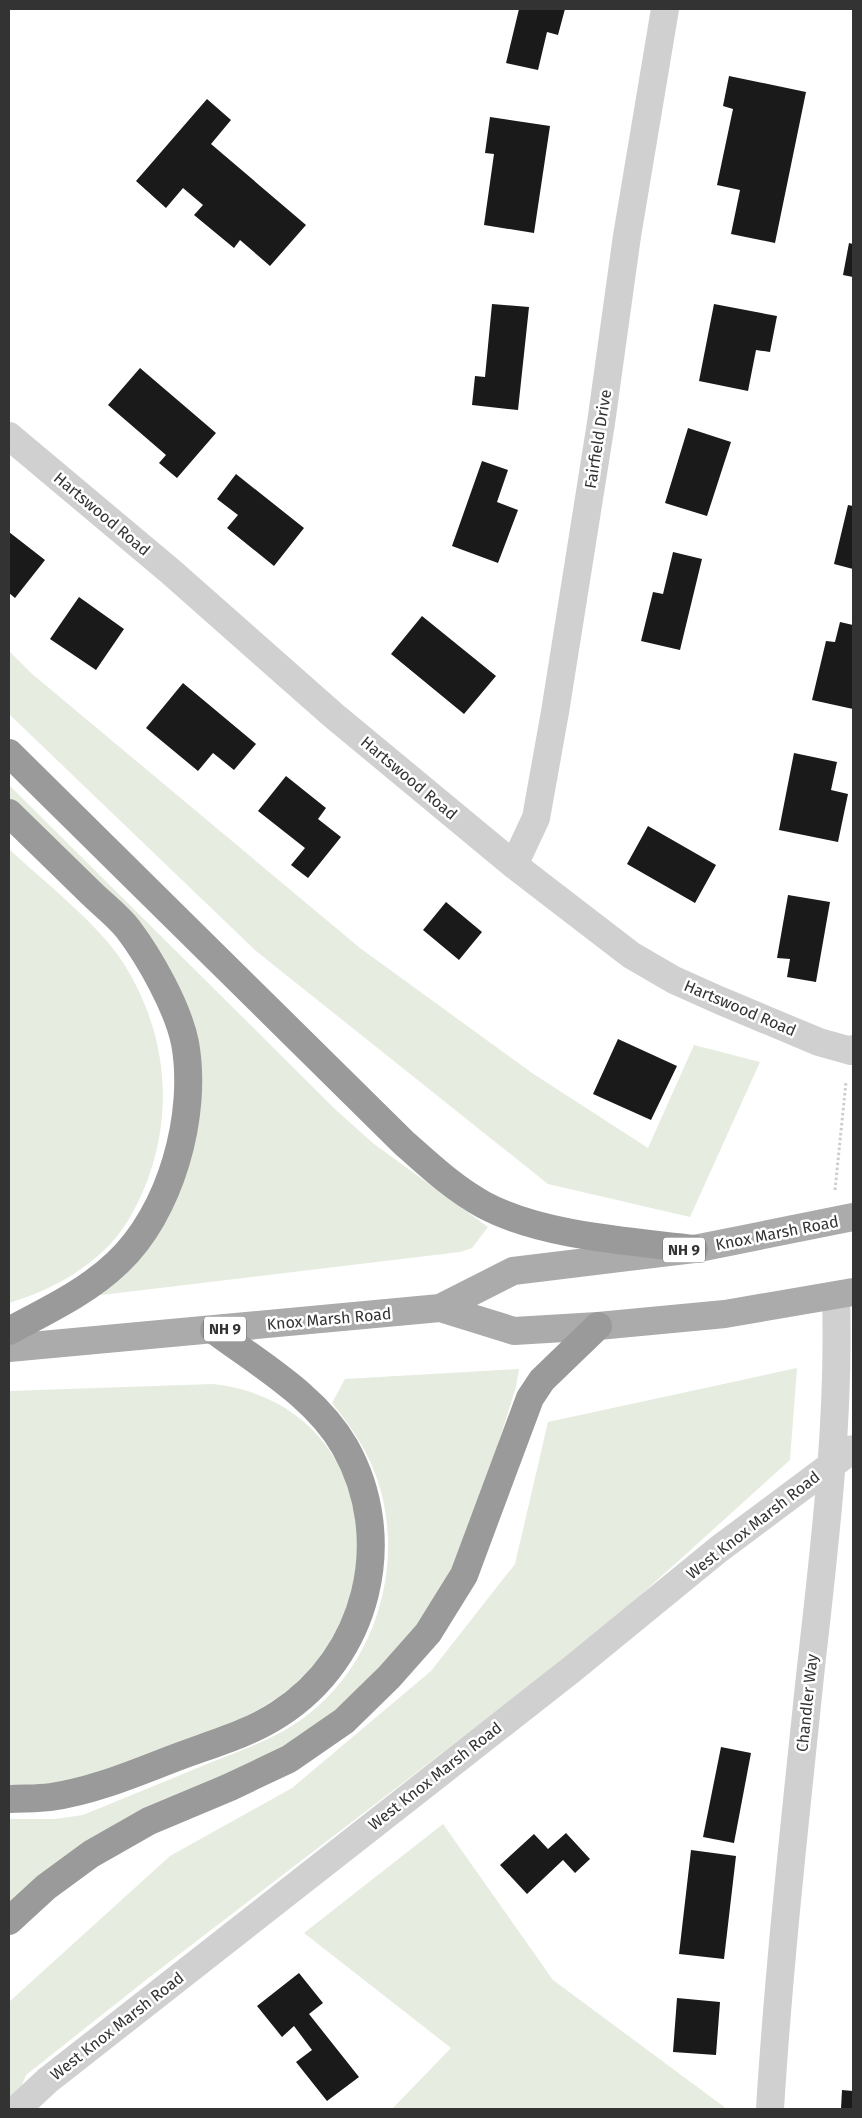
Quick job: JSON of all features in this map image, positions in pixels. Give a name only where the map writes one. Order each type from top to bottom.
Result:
[{"type":"highway","points":[[9,753],[402,1142],[446,1181],[485,1205],[513,1217],[573,1232],[694,1249]]},
{"type":"highway","points":[[9,813],[127,928],[155,970],[185,1043],[189,1094],[184,1136],[171,1176],[158,1207],[140,1235],[118,1262],[93,1282],[9,1331]]},
{"type":"highway","points":[[9,1921],[46,1887],[91,1854],[149,1821],[230,1787],[289,1759],[344,1721],[389,1677],[428,1633],[464,1575],[530,1398],[542,1380],[598,1326]]},
{"type":"highway","points":[[9,1798],[50,1797],[89,1789],[254,1728],[300,1699],[331,1667],[350,1636],[363,1603],[372,1557],[371,1528],[358,1472],[345,1446],[309,1402],[214,1330]]},
{"type":"main road","name":"Knox Marsh Road","points":[[9,1348],[440,1308],[514,1271],[694,1249],[853,1217]]},
{"type":"main road","name":"Knox Marsh Road","points":[[440,1308],[514,1330],[598,1326],[725,1314],[845,1294]]},
{"type":"street","name":"Fairfield Drive","points":[[514,865],[536,818],[555,712],[601,423],[627,236],[665,9]]},
{"type":"street","name":"Hartswood Road","points":[[9,436],[170,571],[333,714],[514,865],[631,955],[674,980],[819,1042],[850,1051],[850,1061]]},
{"type":"street","name":"Chandler Way","points":[[770,2109],[788,1883],[818,1611],[831,1465],[838,1338],[845,1294]]},
{"type":"street","name":"West Knox Marsh Road","points":[[20,2106],[48,2080],[571,1670],[719,1549],[853,1449]]},
{"type":"path","points":[[834,1198],[850,1061]]},
{"type":"shaded area","points":[[9,651],[31,673],[360,948],[532,1073],[648,1148],[694,1045],[760,1062],[690,1217],[548,1184],[256,951],[9,714]]},
{"type":"shaded area","points":[[9,785],[337,1111],[374,1144],[488,1227],[472,1248],[460,1252],[93,1296],[173,1194],[178,996],[9,802]]},
{"type":"shaded area","points":[[9,849],[86,919],[124,964],[149,1016],[162,1071],[163,1100],[161,1128],[155,1156],[142,1193],[122,1230],[109,1246],[80,1270],[46,1289],[9,1303]]},
{"type":"shaded area","points":[[797,1368],[790,1460],[601,1631],[151,1976],[26,2075],[12,2109],[9,2109],[9,2002],[170,1856],[292,1788],[431,1671],[515,1564],[548,1422]]},
{"type":"shaded area","points":[[519,1369],[516,1387],[476,1514],[445,1585],[402,1648],[318,1726],[9,1908],[9,1819],[55,1819],[83,1815],[263,1741],[288,1729],[310,1713],[333,1691],[352,1666],[367,1639],[379,1610],[386,1579],[388,1547],[386,1516],[379,1485],[371,1463],[347,1422],[332,1403],[345,1379]]},
{"type":"shaded area","points":[[213,1384],[265,1398],[306,1424],[336,1460],[353,1502],[358,1548],[351,1596],[331,1641],[298,1681],[281,1695],[225,1726],[91,1778],[66,1783],[9,1788],[9,1391]]},
{"type":"shaded area","points":[[443,1824],[553,1980],[727,2109],[392,2109],[451,2048],[304,1933]]},
{"type":"building","points":[[519,9],[565,9],[558,35],[547,32],[538,70],[506,63]]},
{"type":"building","points":[[729,76],[806,92],[775,243],[731,234],[740,190],[717,185],[733,109],[723,106]]},
{"type":"building","points":[[207,99],[231,120],[211,144],[306,225],[270,266],[240,240],[234,248],[194,215],[203,205],[183,188],[166,208],[136,181]]},
{"type":"building","points":[[490,117],[550,126],[534,233],[484,225],[494,154],[485,153]]},
{"type":"building","points":[[849,243],[853,244],[853,277],[843,275]]},
{"type":"building","points":[[492,304],[529,307],[518,410],[472,405],[475,376],[485,377]]},
{"type":"building","points":[[714,304],[777,316],[770,352],[756,350],[748,391],[699,381]]},
{"type":"building","points":[[140,368],[216,433],[177,478],[159,463],[166,455],[108,405]]},
{"type":"building","points":[[688,428],[731,442],[707,516],[665,503]]},
{"type":"building","points":[[482,461],[508,470],[497,502],[518,510],[498,563],[452,546]]},
{"type":"building","points":[[236,474],[304,528],[274,566],[227,528],[238,515],[217,499]]},
{"type":"building","points":[[848,505],[853,506],[853,569],[834,564]]},
{"type":"building","points":[[9,532],[45,560],[15,598],[9,593]]},
{"type":"building","points":[[673,552],[702,559],[680,650],[641,641],[653,592],[663,594]]},
{"type":"building","points":[[79,597],[124,629],[96,670],[50,639]]},
{"type":"building","points":[[422,616],[496,676],[464,714],[391,654]]},
{"type":"building","points":[[840,622],[853,625],[853,709],[812,700],[826,641],[835,642]]},
{"type":"building","points":[[183,683],[256,744],[234,770],[213,753],[198,771],[146,728]]},
{"type":"building","points":[[794,753],[837,762],[831,790],[848,794],[838,842],[779,830]]},
{"type":"building","points":[[286,776],[326,808],[318,819],[341,837],[308,878],[291,865],[305,848],[258,811]]},
{"type":"building","points":[[648,826],[716,865],[695,903],[627,864]]},
{"type":"building","points":[[788,895],[830,902],[816,982],[787,977],[790,959],[777,958]]},
{"type":"building","points":[[446,902],[482,932],[459,960],[423,930]]},
{"type":"building","points":[[618,1039],[677,1066],[651,1120],[593,1094]]},
{"type":"building","points":[[721,1747],[751,1753],[734,1843],[703,1837]]},
{"type":"building","points":[[566,1833],[590,1859],[575,1873],[563,1860],[527,1894],[500,1865],[534,1834],[548,1849]]},
{"type":"building","points":[[691,1850],[736,1856],[724,1959],[679,1954]]},
{"type":"building","points":[[299,1973],[323,2003],[309,2014],[359,2077],[327,2101],[296,2062],[312,2050],[294,2026],[282,2037],[257,2006]]},
{"type":"building","points":[[677,1998],[720,2002],[716,2055],[673,2052]]},
{"type":"building","points":[[842,2090],[853,2091],[853,2109],[841,2109]]}]
